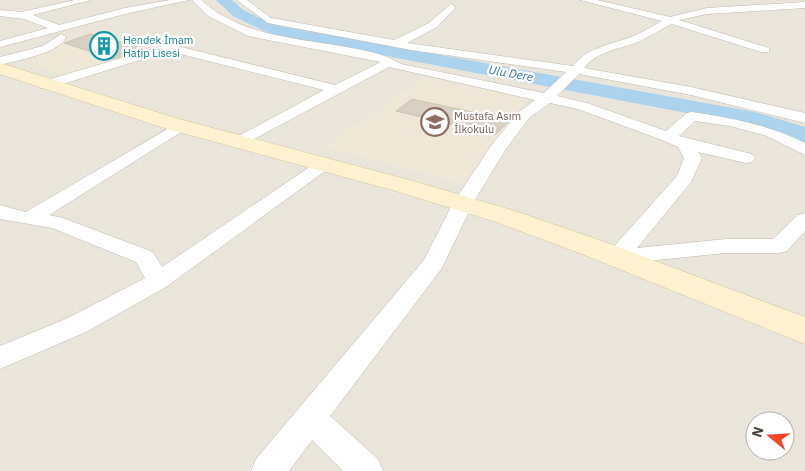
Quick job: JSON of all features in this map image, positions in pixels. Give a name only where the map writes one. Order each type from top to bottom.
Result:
[{"type":"main road","points":[[0,68],[44,85],[181,126],[463,204],[617,257],[805,331]]},
{"type":"street","points":[[149,0],[148,2],[208,12],[252,34],[382,57],[397,66],[551,93],[684,144],[746,158]]},
{"type":"street","points":[[0,55],[59,32],[125,10],[185,0]]},
{"type":"street","points":[[196,0],[208,12]]},
{"type":"street","points":[[241,0],[268,20],[396,44],[691,91],[805,118]]},
{"type":"street","points":[[584,0],[651,14],[666,21],[765,50]]},
{"type":"street","points":[[0,13],[20,15],[92,2],[125,10]]},
{"type":"street","points":[[268,471],[434,263],[463,204],[499,147],[519,120],[573,73],[584,60],[608,47],[634,39],[666,21],[707,11],[801,3]]},
{"type":"street","points":[[396,44],[432,25],[451,8]]},
{"type":"street","points":[[20,15],[59,32]]},
{"type":"street","points":[[0,44],[59,32]]},
{"type":"street","points":[[0,61],[47,48],[59,42],[59,32]]},
{"type":"street","points":[[44,85],[170,47],[336,89]]},
{"type":"street","points":[[239,142],[390,62]]},
{"type":"street","points":[[668,138],[692,116],[731,122],[773,132],[805,150]]},
{"type":"street","points":[[30,218],[181,126]]},
{"type":"street","points":[[617,257],[685,178],[693,158],[684,144]]},
{"type":"street","points":[[0,358],[77,325],[158,281],[324,166]]},
{"type":"street","points":[[2,215],[56,222],[145,258],[158,281]]},
{"type":"street","points":[[617,257],[726,246],[779,246],[805,219]]},
{"type":"street","points":[[310,417],[366,471]]},
{"type":"shaded area","points":[[0,0],[805,0],[805,471],[0,471]]},
{"type":"shaded area","points":[[93,33],[153,48],[64,76],[13,57]]},
{"type":"shaded area","name":"Mustafa Asım İlkokulu","points":[[427,75],[529,97],[463,184],[324,147]]},
{"type":"building","name":"Hendek İmam Hatip Lisesi","points":[[90,34],[146,49],[113,59],[64,43]]},
{"type":"building","points":[[412,99],[510,120],[495,135],[396,111]]},
{"type":"waterway","name":"Ulu Dere","points":[[223,0],[238,13],[271,29],[603,89],[755,119],[805,135]]},
{"type":"place","name":"Hendek İmam Hatip Lisesi","points":[[104,46]]},
{"type":"place","name":"Mustafa Asım İlkokulu","points":[[435,122]]}]
